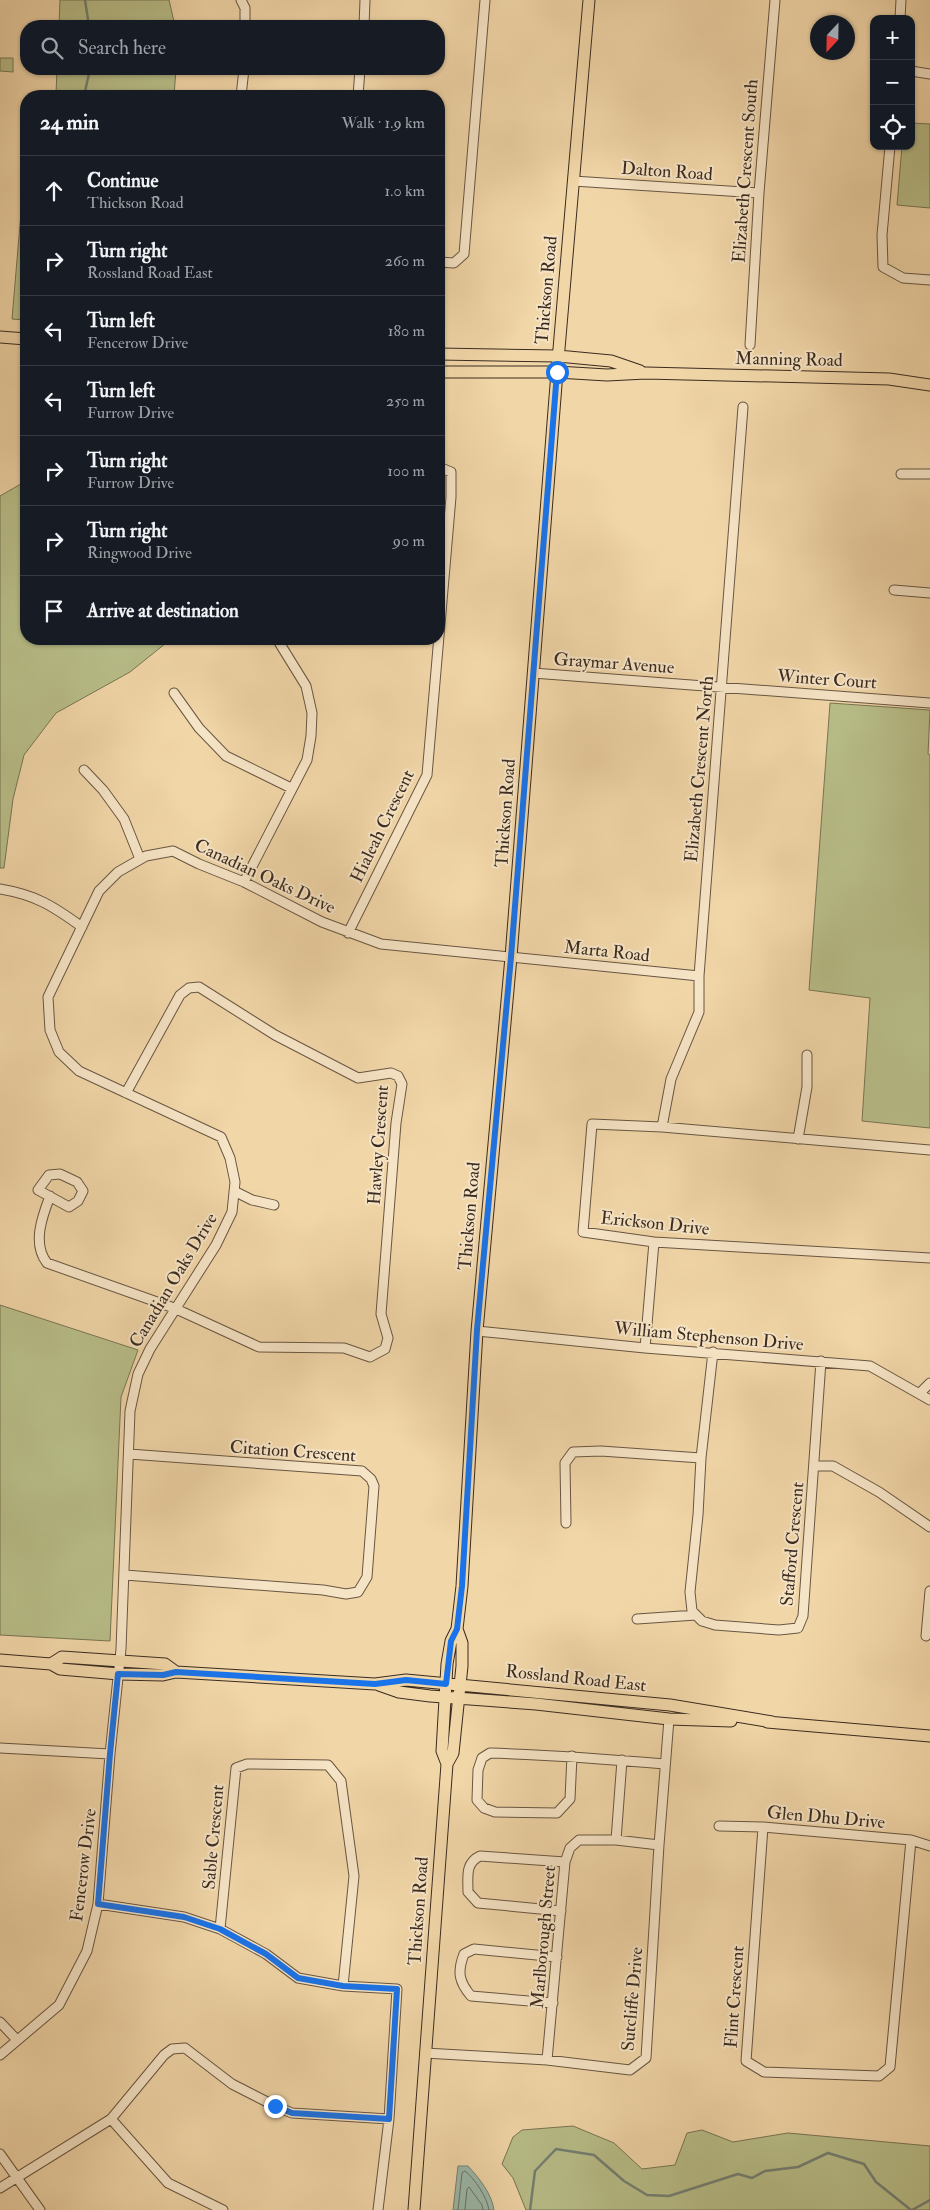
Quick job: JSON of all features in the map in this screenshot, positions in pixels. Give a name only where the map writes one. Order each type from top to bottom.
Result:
[{"type":"main road","name":"Thickson Road","points":[[448,1764],[442,1751],[446,1684],[451,1641],[457,1629],[462,1586],[477,1330],[511,957],[558,356],[589,0]]},
{"type":"main road","points":[[0,337],[20,339]]},
{"type":"main road","name":"Manning Road","points":[[445,354],[558,356],[611,361],[646,373]]},
{"type":"main road","name":"Manning Road","points":[[445,372],[557,372],[607,375],[646,373],[890,379],[930,385]]},
{"type":"main road","name":"Thickson Road","points":[[414,2210],[448,1764],[453,1753],[460,1685],[462,1643],[457,1629]]},
{"type":"main road","name":"Rossland Road East","points":[[51,1664],[62,1657],[165,1664],[176,1672]]},
{"type":"main road","name":"Rossland Road East","points":[[0,1660],[51,1664],[60,1669],[118,1674],[163,1675],[176,1672],[375,1684],[406,1680],[670,1705],[772,1722]]},
{"type":"main road","name":"Rossland Road East","points":[[375,1684],[399,1692],[668,1719],[772,1722],[930,1736]]},
{"type":"street","points":[[241,0],[245,8],[245,20]]},
{"type":"street","points":[[364,20],[365,0]]},
{"type":"street","points":[[445,262],[454,263],[464,254],[485,0]]},
{"type":"street","name":"Elizabeth Crescent South","points":[[750,345],[759,193],[775,0]]},
{"type":"street","points":[[900,15],[901,0]]},
{"type":"street","points":[[915,72],[930,74]]},
{"type":"street","points":[[242,90],[243,75]]},
{"type":"street","points":[[358,90],[360,75]]},
{"type":"street","points":[[890,150],[882,235],[883,267],[902,278],[930,280]]},
{"type":"street","name":"Dalton Road","points":[[573,181],[759,193]]},
{"type":"street","name":"Elizabeth Crescent North","points":[[662,1127],[671,1079],[699,1012],[699,976],[743,407]]},
{"type":"street","name":"Hialeah Crescent","points":[[445,470],[451,472],[451,497],[445,566]]},
{"type":"street","points":[[902,474],[930,474]]},
{"type":"street","points":[[894,590],[930,593]]},
{"type":"street","points":[[244,882],[306,760],[312,713],[306,686],[281,645]]},
{"type":"street","name":"Hialeah Crescent","points":[[348,933],[427,775],[438,645]]},
{"type":"street","name":"Graymar Avenue","points":[[533,673],[722,687]]},
{"type":"street","name":"Winter Court","points":[[722,687],[930,703]]},
{"type":"street","points":[[174,693],[199,728],[226,756],[291,788]]},
{"type":"street","points":[[84,770],[104,790],[124,819],[140,859]]},
{"type":"street","name":"Canadian Oaks Drive","points":[[118,1674],[130,1411],[138,1374],[174,1308],[216,1245],[232,1212],[235,1182],[230,1158],[221,1137],[79,1071],[59,1052],[50,1030],[48,997],[99,891],[118,872],[140,859],[146,856],[173,851],[199,864],[244,882],[322,922],[381,944],[511,957]]},
{"type":"street","points":[[0,889],[25,893],[53,906],[82,927]]},
{"type":"street","name":"Marta Road","points":[[511,957],[699,976]]},
{"type":"street","name":"Hawley Crescent","points":[[126,1093],[180,995],[189,988],[200,987],[275,1035],[358,1078],[392,1073],[398,1076],[402,1084],[396,1123],[381,1314],[388,1338],[385,1349],[370,1357],[344,1348],[259,1347],[174,1308]]},
{"type":"street","points":[[798,1139],[807,1088],[808,1055]]},
{"type":"street","name":"Erickson Drive","points":[[930,1150],[662,1127],[592,1124],[582,1232],[654,1242],[930,1258]]},
{"type":"street","points":[[60,1174],[78,1182],[83,1191],[78,1201],[69,1207],[50,1196],[38,1190],[49,1175],[60,1174]]},
{"type":"street","points":[[234,1192],[252,1200],[274,1205]]},
{"type":"street","points":[[50,1196],[40,1223],[41,1255],[47,1263],[174,1308]]},
{"type":"street","points":[[645,1348],[654,1242]]},
{"type":"street","name":"William Stephenson Drive","points":[[477,1330],[645,1348],[870,1366],[930,1400]]},
{"type":"street","points":[[696,1616],[692,1611],[690,1592],[698,1515],[701,1458],[713,1352]]},
{"type":"street","name":"Stafford Crescent","points":[[696,1616],[702,1621],[715,1625],[779,1630],[798,1628],[802,1616],[815,1466],[821,1361]]},
{"type":"street","points":[[920,1393],[930,1383]]},
{"type":"street","points":[[566,1523],[565,1463],[573,1452],[601,1451],[701,1458]]},
{"type":"street","name":"Citation Crescent","points":[[124,1575],[276,1586],[346,1594],[358,1592],[367,1577],[374,1486],[362,1471],[128,1454]]},
{"type":"street","points":[[815,1466],[833,1466],[878,1492],[930,1526]]},
{"type":"street","points":[[926,1636],[930,1591]]},
{"type":"street","points":[[637,1619],[696,1616]]},
{"type":"street","name":"Fencerow Drive","points":[[0,2055],[59,2005],[87,1951],[98,1904],[118,1674]]},
{"type":"street","name":"Sutcliffe Drive","points":[[425,2053],[547,2060],[630,2070],[646,2058],[668,1719]]},
{"type":"street","points":[[0,1748],[110,1754]]},
{"type":"street","points":[[572,1756],[570,1799],[557,1813],[495,1812],[484,1808],[477,1800],[478,1770],[482,1758],[490,1754],[572,1756],[665,1764]]},
{"type":"street","points":[[616,1840],[622,1760]]},
{"type":"street","name":"Sable Crescent","points":[[220,1929],[236,1768],[247,1764],[328,1765],[341,1781],[354,1876],[343,1986]]},
{"type":"street","name":"Glen Dhu Drive","points":[[719,1826],[763,1827],[911,1840],[930,1846]]},
{"type":"street","name":"Flint Crescent","points":[[763,1827],[746,2061],[764,2072],[879,2076],[890,2067],[911,1840]]},
{"type":"street","name":"Marlborough Street","points":[[547,2060],[565,1862],[570,1848],[579,1840],[616,1840],[659,1845]]},
{"type":"street","points":[[561,1911],[478,1903],[468,1892],[468,1868],[472,1860],[480,1856],[565,1862]]},
{"type":"street","points":[[98,1904],[184,1917],[220,1929],[266,1954],[298,1978],[343,1986],[397,1989],[389,2119],[378,2210]]},
{"type":"street","points":[[553,2004],[470,1996],[460,1984],[461,1962],[464,1954],[474,1950],[557,1957]]},
{"type":"street","points":[[0,2022],[17,2040]]},
{"type":"street","points":[[0,2188],[111,2119],[164,2055],[172,2049],[184,2048],[232,2084],[292,2113],[389,2119]]},
{"type":"street","points":[[111,2119],[168,2182],[223,2210]]},
{"type":"street","points":[[0,2154],[40,2210]]},
{"type":"green space","points":[[60,0],[169,0],[174,20],[59,20]]},
{"type":"green space","points":[[0,58],[13,58],[13,72],[0,71]]},
{"type":"green space","points":[[57,75],[176,75],[174,90],[56,90]]},
{"type":"green space","points":[[915,123],[930,124],[930,208],[897,205],[902,150],[915,150]]},
{"type":"green space","points":[[20,225],[20,320],[12,319]]},
{"type":"green space","points":[[20,484],[20,645],[164,645],[130,672],[56,713],[24,755],[13,799],[4,868],[0,868],[0,496]]},
{"type":"green space","points":[[830,703],[930,710],[928,754],[930,755],[930,1128],[862,1121],[870,998],[809,990]]},
{"type":"green space","points":[[0,1305],[138,1350],[121,1397],[110,1641],[0,1635]]},
{"type":"green space","points":[[573,2126],[614,2143],[642,2169],[675,2165],[687,2133],[702,2130],[733,2142],[788,2133],[930,2146],[930,2210],[526,2210],[513,2178],[502,2164],[513,2137],[522,2130]]},
{"type":"water","points":[[458,2166],[468,2166],[488,2192],[494,2210],[453,2210]]},
{"type":"waterway","points":[[85,0],[88,20]]},
{"type":"waterway","points":[[85,90],[89,75]]},
{"type":"waterway","points":[[530,2210],[535,2171],[556,2149],[594,2155],[624,2181],[647,2195],[669,2196],[738,2174],[752,2178],[765,2171],[798,2167],[828,2153],[864,2164],[876,2182],[911,2210]]},
{"type":"waterway","points":[[912,2210],[930,2200]]},
{"type":"route","points":[[275,2106],[292,2113],[389,2119],[397,1989],[323,1984],[298,1978],[266,1954],[220,1929],[184,1917],[98,1904],[118,1674],[163,1675],[176,1672],[375,1684],[406,1680],[446,1684],[447,1664],[451,1641],[457,1629],[462,1586],[477,1330],[511,957],[557,372]]}]
